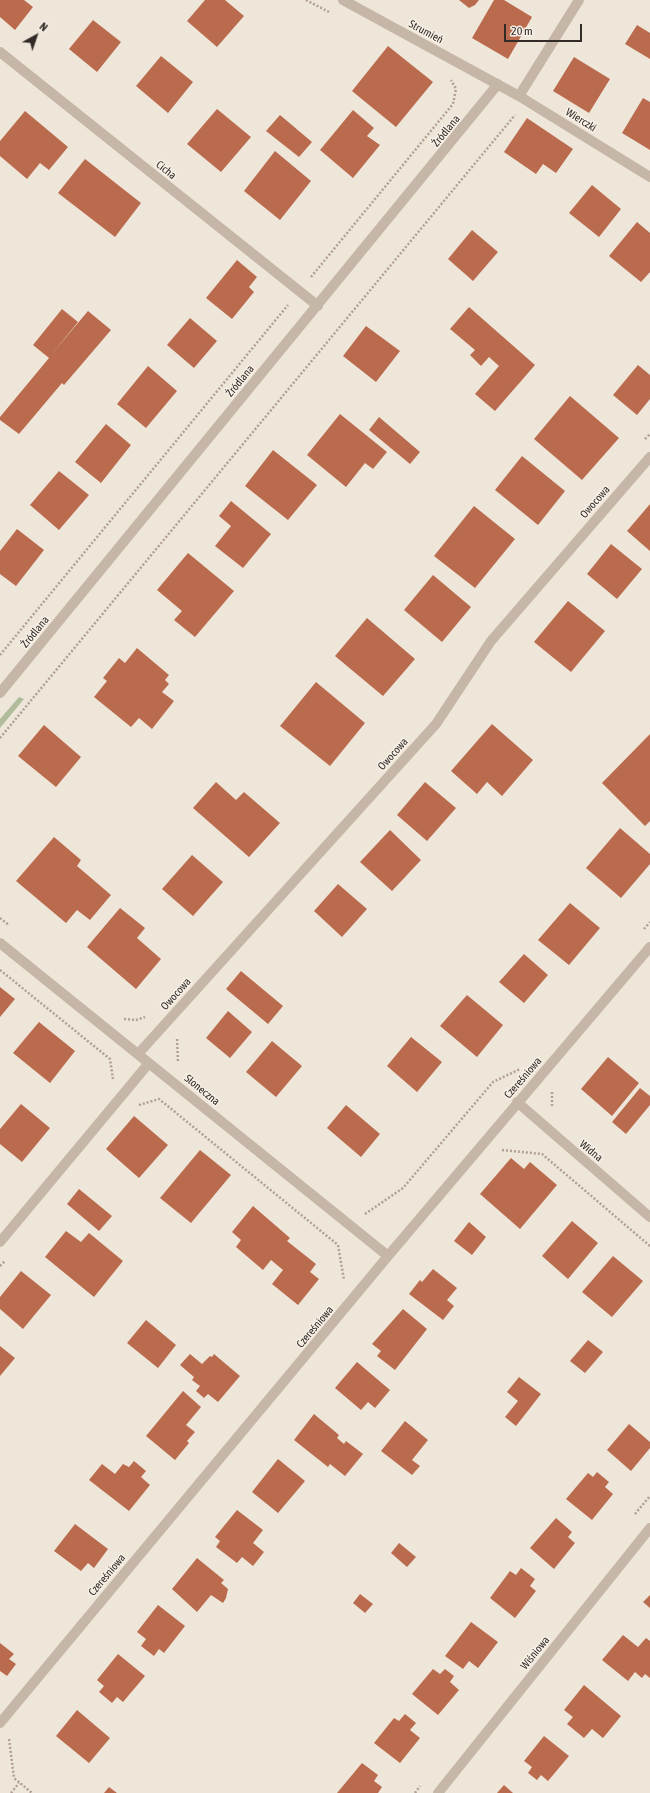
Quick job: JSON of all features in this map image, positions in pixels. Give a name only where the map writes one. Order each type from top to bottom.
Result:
[{"type":"street","name":"Strumień","points":[[343,0],[498,84]]},
{"type":"street","points":[[523,98],[579,0]]},
{"type":"street","name":"Cicha","points":[[0,52],[318,306]]},
{"type":"street","name":"Wierczki","points":[[498,84],[650,177]]},
{"type":"street","name":"Źródlana","points":[[0,693],[498,84]]},
{"type":"street","name":"Owocowa","points":[[138,1054],[436,724],[490,641],[650,457]]},
{"type":"street","name":"Słoneczna","points":[[0,943],[388,1256]]},
{"type":"street","name":"Czereśniowa","points":[[0,1722],[517,1102],[650,947]]},
{"type":"street","points":[[0,1242],[149,1063]]},
{"type":"street","name":"Widna","points":[[517,1102],[650,1217]]},
{"type":"street","name":"Wiśniowa","points":[[438,1793],[650,1528]]},
{"type":"path","points":[[0,655],[454,104],[456,89],[448,77]]},
{"type":"path","points":[[0,738],[523,98]]},
{"type":"path","points":[[0,970],[110,1059]]},
{"type":"path","points":[[364,1215],[403,1188],[493,1082]]},
{"type":"path","points":[[552,1087],[552,1107]]},
{"type":"path","points":[[138,1105],[159,1099],[338,1245],[344,1285]]},
{"type":"path","points":[[496,1150],[542,1154],[650,1246]]},
{"type":"path","points":[[9,1737],[14,1778],[32,1793]]},
{"type":"path","points":[[11,1793],[19,1783]]},
{"type":"green space","points":[[19,697],[24,699],[0,728],[0,719]]},
{"type":"building","points":[[0,0],[24,0],[33,7],[15,30],[0,17]]},
{"type":"building","points":[[205,0],[225,0],[244,16],[217,47],[187,21]]},
{"type":"building","points":[[459,0],[479,0],[475,5],[469,8]]},
{"type":"building","points":[[494,0],[504,0],[532,17],[508,59],[472,38]]},
{"type":"building","points":[[93,20],[121,42],[97,72],[69,49]]},
{"type":"building","points":[[637,25],[650,33],[650,59],[625,44]]},
{"type":"building","points":[[388,46],[433,82],[396,127],[352,91]]},
{"type":"building","points":[[161,56],[193,82],[168,113],[136,86]]},
{"type":"building","points":[[574,57],[610,79],[589,113],[553,91]]},
{"type":"building","points":[[643,98],[650,102],[650,150],[622,133]]},
{"type":"building","points":[[217,109],[251,137],[221,172],[187,144]]},
{"type":"building","points":[[353,110],[374,128],[367,136],[380,145],[353,178],[320,150]]},
{"type":"building","points":[[25,111],[68,147],[49,170],[40,163],[27,179],[0,156],[0,141]]},
{"type":"building","points":[[280,115],[312,142],[299,157],[266,131]]},
{"type":"building","points":[[527,118],[573,149],[556,173],[543,164],[536,174],[504,152]]},
{"type":"building","points":[[275,151],[311,181],[280,220],[244,191]]},
{"type":"building","points":[[85,159],[141,203],[115,237],[58,193]]},
{"type":"building","points":[[592,185],[621,209],[599,237],[569,213]]},
{"type":"building","points":[[637,222],[650,233],[650,272],[641,282],[609,256]]},
{"type":"building","points":[[472,230],[498,252],[473,281],[448,259]]},
{"type":"building","points":[[237,260],[257,277],[249,287],[254,292],[232,319],[206,298]]},
{"type":"building","points":[[469,307],[535,365],[495,411],[475,394],[499,366],[489,357],[481,366],[470,355],[475,350],[450,329]]},
{"type":"building","points":[[62,309],[78,322],[51,355],[88,311],[111,330],[64,385],[62,383],[19,434],[0,420],[0,417],[49,358],[33,345]]},
{"type":"building","points":[[190,318],[217,341],[194,368],[167,345]]},
{"type":"building","points":[[366,326],[400,351],[376,382],[343,356]]},
{"type":"building","points":[[638,365],[650,375],[650,399],[637,415],[613,395]]},
{"type":"building","points":[[148,366],[177,391],[146,428],[117,404]]},
{"type":"building","points":[[570,396],[619,438],[582,480],[534,439]]},
{"type":"building","points":[[340,414],[387,452],[373,469],[365,463],[346,487],[307,455]]},
{"type":"building","points":[[379,417],[420,452],[410,464],[369,430]]},
{"type":"building","points":[[106,424],[131,445],[101,483],[75,462]]},
{"type":"building","points":[[273,450],[317,485],[288,520],[245,486]]},
{"type":"building","points":[[522,456],[565,491],[538,525],[495,490]]},
{"type":"building","points":[[59,471],[89,495],[59,530],[30,505]]},
{"type":"building","points":[[231,501],[271,534],[243,568],[215,546],[231,526],[219,516]]},
{"type":"building","points":[[650,504],[650,551],[627,531]]},
{"type":"building","points":[[474,506],[515,539],[475,588],[434,556]]},
{"type":"building","points":[[17,529],[44,550],[16,586],[0,574],[0,551]]},
{"type":"building","points":[[611,544],[642,569],[617,599],[587,574]]},
{"type":"building","points":[[188,553],[234,591],[195,637],[174,620],[182,611],[157,590]]},
{"type":"building","points":[[433,575],[471,607],[442,642],[404,610]]},
{"type":"building","points":[[568,601],[605,631],[571,672],[534,642]]},
{"type":"building","points":[[367,618],[415,659],[383,696],[335,656]]},
{"type":"building","points":[[137,648],[169,675],[165,680],[169,684],[162,692],[174,701],[152,729],[139,718],[131,727],[94,697],[107,681],[103,678],[119,658],[125,663]]},
{"type":"building","points":[[316,682],[365,723],[330,766],[280,726]]},
{"type":"building","points":[[492,724],[533,760],[502,796],[487,782],[477,794],[451,771]]},
{"type":"building","points":[[44,725],[81,757],[56,787],[18,756]]},
{"type":"building","points":[[650,734],[650,821],[645,826],[602,783]]},
{"type":"building","points":[[216,782],[236,800],[244,792],[280,823],[249,857],[193,808]]},
{"type":"building","points":[[425,782],[456,808],[427,841],[397,815]]},
{"type":"building","points":[[620,828],[650,854],[650,864],[621,898],[586,868]]},
{"type":"building","points":[[390,830],[421,860],[392,891],[360,862]]},
{"type":"building","points":[[54,837],[81,860],[77,866],[111,895],[90,920],[77,910],[66,923],[16,881]]},
{"type":"building","points":[[192,855],[223,882],[193,916],[162,889]]},
{"type":"building","points":[[338,884],[367,909],[342,937],[314,911]]},
{"type":"building","points":[[570,903],[600,928],[569,965],[538,940]]},
{"type":"building","points":[[120,908],[145,928],[137,938],[161,959],[136,989],[87,947]]},
{"type":"building","points":[[524,954],[548,975],[524,1003],[499,982]]},
{"type":"building","points":[[241,971],[283,1006],[268,1024],[226,989]]},
{"type":"building","points":[[0,987],[15,999],[0,1017]]},
{"type":"building","points":[[467,995],[503,1025],[477,1057],[440,1026]]},
{"type":"building","points":[[228,1011],[252,1032],[230,1058],[206,1038]]},
{"type":"building","points":[[39,1022],[75,1051],[50,1083],[13,1053]]},
{"type":"building","points":[[411,1037],[442,1062],[417,1092],[387,1066]]},
{"type":"building","points":[[272,1041],[302,1066],[276,1097],[246,1072]]},
{"type":"building","points":[[608,1057],[639,1083],[612,1116],[581,1089]]},
{"type":"building","points":[[640,1088],[650,1096],[650,1105],[626,1134],[612,1122]]},
{"type":"building","points":[[21,1104],[50,1128],[22,1162],[0,1144],[0,1129]]},
{"type":"building","points":[[346,1105],[380,1134],[361,1157],[327,1128]]},
{"type":"building","points":[[134,1116],[168,1145],[139,1178],[106,1149]]},
{"type":"building","points":[[200,1150],[231,1175],[191,1223],[160,1198]]},
{"type":"building","points":[[511,1158],[524,1169],[530,1162],[557,1185],[520,1229],[480,1194]]},
{"type":"building","points":[[79,1189],[112,1216],[99,1231],[67,1204]]},
{"type":"building","points":[[253,1206],[290,1238],[287,1241],[316,1264],[310,1272],[319,1279],[298,1305],[272,1284],[283,1270],[271,1260],[263,1270],[236,1247],[241,1240],[232,1232]]},
{"type":"building","points":[[572,1221],[598,1243],[568,1279],[542,1256]]},
{"type":"building","points":[[469,1222],[486,1237],[472,1255],[454,1241]]},
{"type":"building","points":[[66,1231],[81,1242],[89,1233],[123,1261],[94,1297],[45,1257]]},
{"type":"building","points":[[613,1256],[643,1281],[612,1317],[582,1292]]},
{"type":"building","points":[[433,1269],[457,1288],[447,1300],[454,1306],[443,1320],[409,1294],[420,1280],[422,1282]]},
{"type":"building","points":[[21,1271],[51,1295],[23,1329],[0,1309],[0,1297]]},
{"type":"building","points":[[403,1309],[427,1329],[395,1370],[377,1356],[381,1351],[372,1344]]},
{"type":"building","points":[[146,1320],[176,1345],[158,1368],[127,1343]]},
{"type":"building","points":[[588,1340],[603,1352],[585,1373],[570,1361]]},
{"type":"building","points":[[0,1346],[15,1358],[0,1376]]},
{"type":"building","points":[[190,1354],[202,1364],[214,1354],[240,1376],[218,1402],[208,1394],[204,1398],[196,1391],[200,1386],[192,1380],[194,1377],[180,1365]]},
{"type":"building","points":[[357,1362],[390,1390],[375,1408],[368,1402],[361,1410],[335,1388]]},
{"type":"building","points":[[519,1377],[541,1394],[516,1426],[505,1417],[518,1401],[507,1392]]},
{"type":"building","points":[[183,1391],[201,1407],[186,1425],[195,1432],[187,1441],[189,1443],[175,1460],[146,1436]]},
{"type":"building","points":[[314,1414],[339,1435],[337,1438],[344,1444],[346,1441],[363,1454],[345,1476],[330,1464],[328,1467],[294,1440]]},
{"type":"building","points":[[405,1421],[428,1440],[412,1460],[420,1466],[412,1475],[381,1451]]},
{"type":"building","points":[[629,1424],[650,1442],[650,1448],[631,1471],[607,1450]]},
{"type":"building","points":[[278,1459],[305,1481],[278,1513],[252,1492]]},
{"type":"building","points":[[134,1461],[146,1471],[141,1477],[150,1485],[129,1511],[89,1480],[102,1464],[115,1474],[123,1464],[129,1467]]},
{"type":"building","points":[[597,1472],[609,1482],[605,1487],[613,1494],[592,1520],[566,1499],[588,1473],[593,1477]]},
{"type":"building","points":[[237,1510],[263,1530],[253,1543],[264,1552],[253,1566],[242,1557],[237,1563],[216,1547],[220,1541],[215,1537]]},
{"type":"building","points":[[556,1518],[572,1532],[568,1537],[575,1543],[554,1569],[530,1548]]},
{"type":"building","points":[[75,1524],[108,1549],[94,1568],[88,1563],[81,1571],[54,1551]]},
{"type":"building","points":[[399,1543],[416,1557],[407,1567],[391,1553]]},
{"type":"building","points":[[197,1558],[224,1580],[221,1583],[228,1589],[223,1603],[211,1595],[197,1612],[172,1589]]},
{"type":"building","points":[[521,1568],[535,1579],[530,1586],[536,1591],[515,1618],[490,1598],[510,1571],[516,1575]]},
{"type":"building","points":[[360,1594],[373,1604],[365,1613],[353,1603]]},
{"type":"building","points":[[650,1595],[650,1608],[643,1602]]},
{"type":"building","points":[[158,1605],[185,1626],[164,1653],[159,1649],[154,1656],[141,1646],[146,1639],[137,1632]]},
{"type":"building","points":[[471,1622],[498,1642],[478,1668],[469,1661],[463,1669],[445,1656]]},
{"type":"building","points":[[623,1635],[638,1647],[646,1638],[650,1641],[650,1678],[645,1674],[642,1678],[635,1672],[628,1681],[602,1660]]},
{"type":"building","points":[[0,1643],[14,1654],[9,1659],[16,1664],[7,1676],[0,1671]]},
{"type":"building","points":[[118,1654],[145,1676],[123,1702],[117,1697],[112,1703],[99,1692],[104,1686],[97,1680]]},
{"type":"building","points":[[433,1669],[440,1674],[445,1669],[454,1676],[450,1682],[459,1690],[438,1715],[412,1694]]},
{"type":"building","points":[[584,1685],[621,1716],[603,1738],[592,1729],[584,1738],[567,1724],[573,1717],[564,1710]]},
{"type":"building","points":[[77,1710],[110,1738],[89,1763],[56,1736]]},
{"type":"building","points":[[405,1714],[416,1723],[410,1730],[420,1738],[400,1763],[374,1743],[394,1718],[399,1721]]},
{"type":"building","points":[[544,1736],[569,1756],[548,1781],[541,1775],[537,1780],[528,1773],[532,1767],[524,1761]]},
{"type":"building","points":[[362,1763],[378,1775],[374,1781],[382,1787],[378,1793],[337,1793]]},
{"type":"building","points":[[504,1785],[513,1793],[497,1793]]},
{"type":"building","points":[[109,1787],[117,1793],[104,1793]]}]
